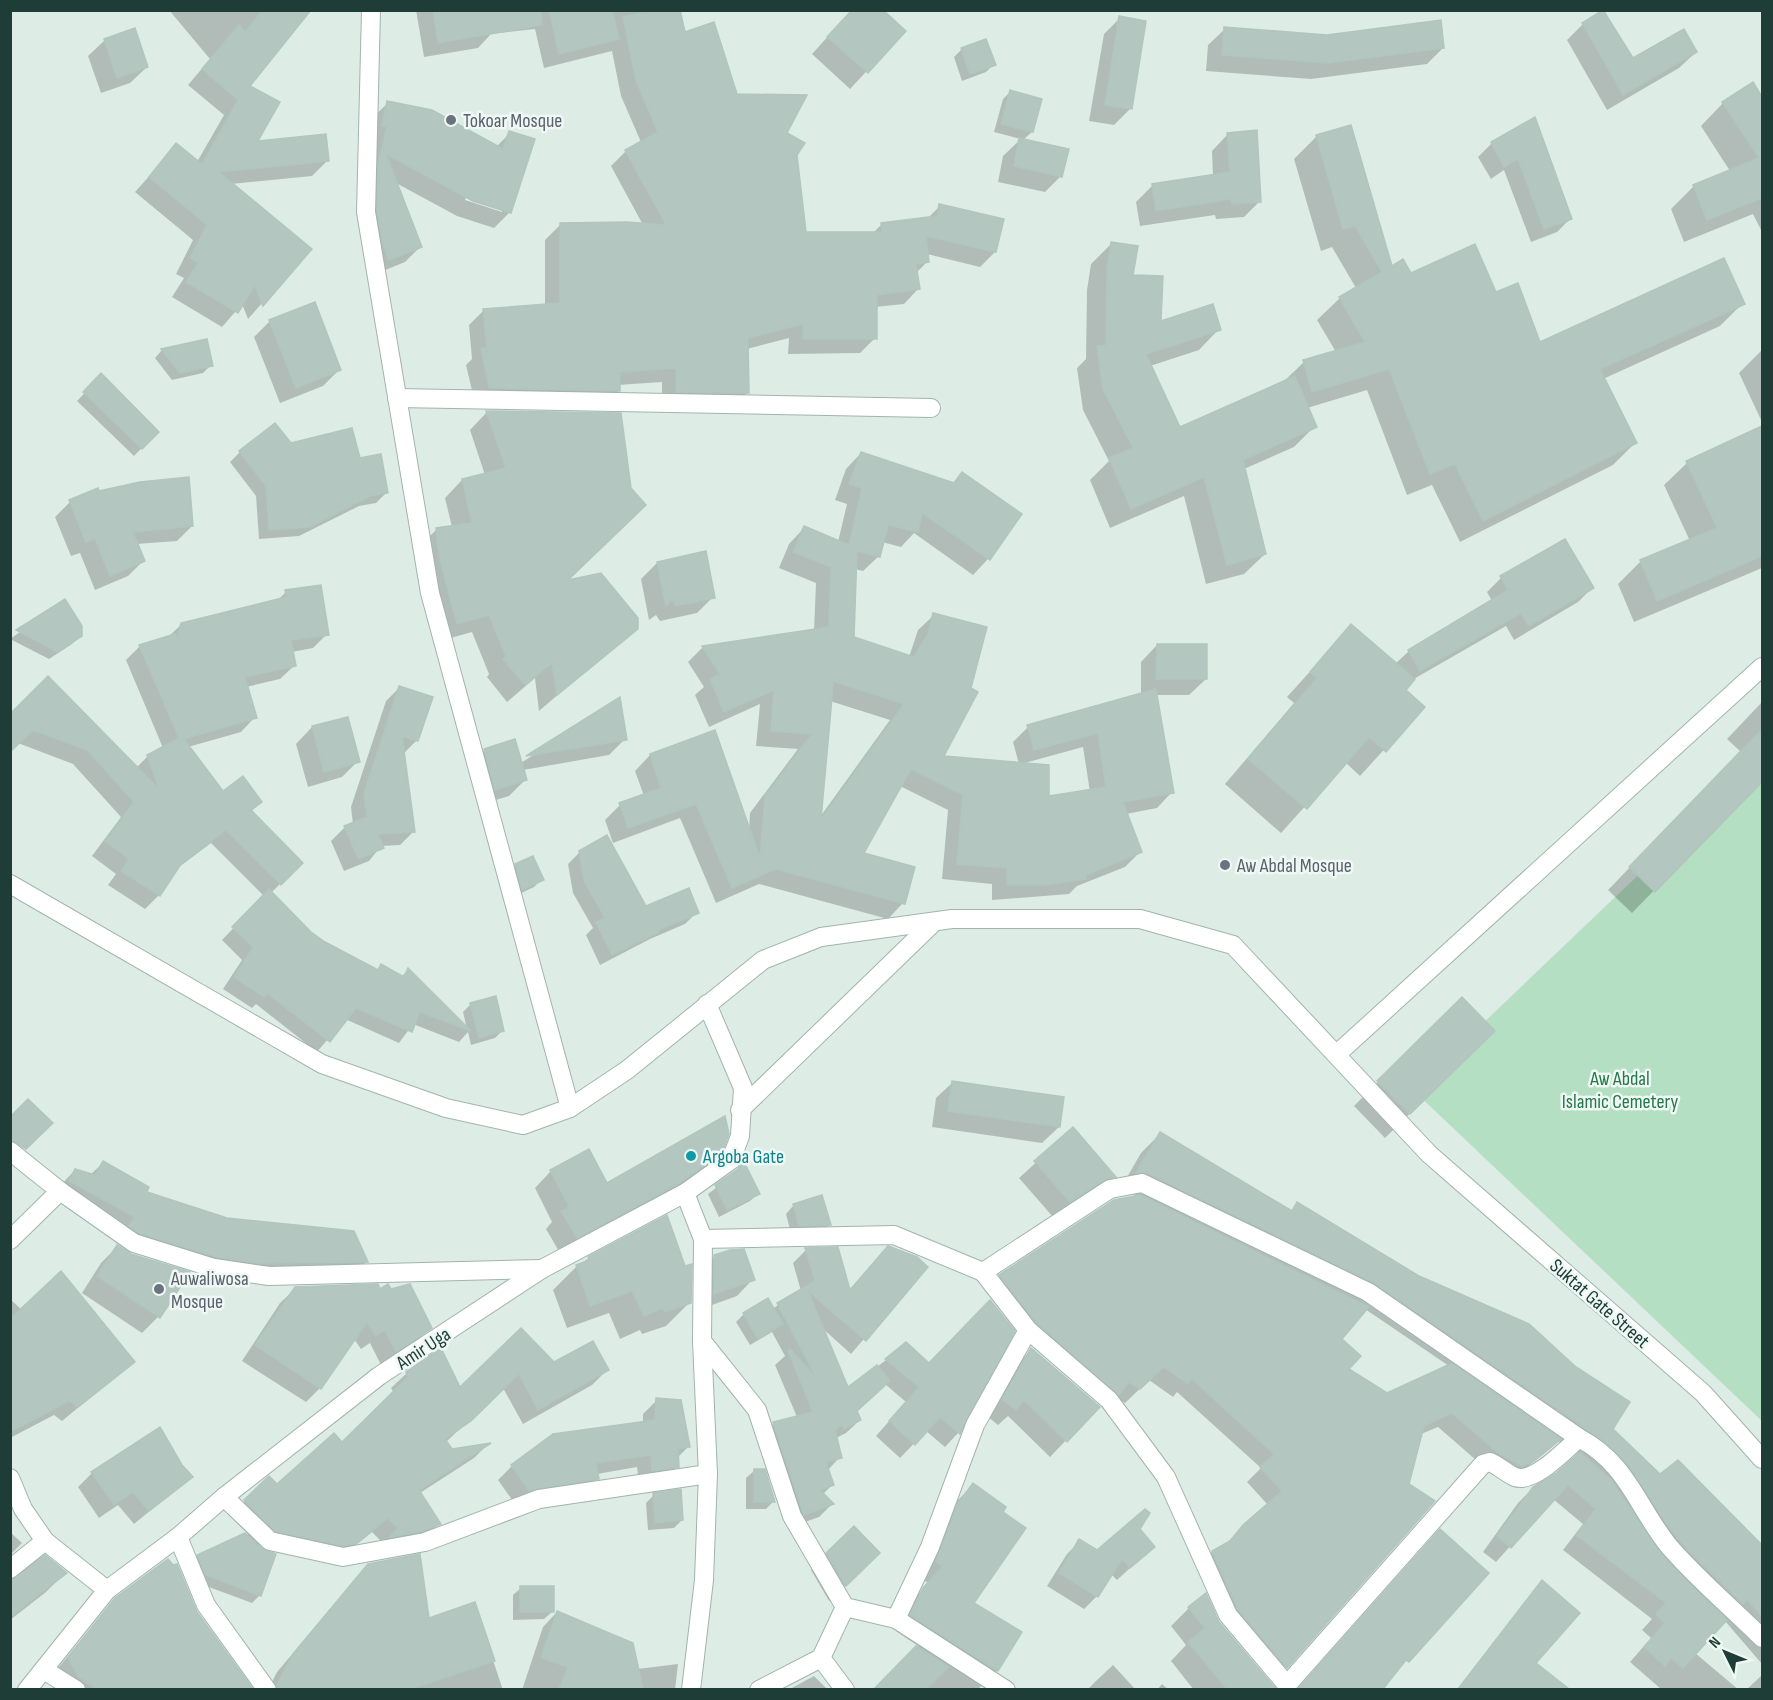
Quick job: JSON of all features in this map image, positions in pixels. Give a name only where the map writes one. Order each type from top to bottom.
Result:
[{"type":"street","points":[[371,10],[366,212],[430,593],[570,1108]]},
{"type":"street","points":[[397,398],[931,408]]},
{"type":"street","points":[[1337,1054],[1762,667]]},
{"type":"street","name":"Suktat Gate Street","points":[[10,884],[322,1064],[446,1108],[523,1125],[570,1108],[627,1070],[763,960],[820,937],[952,920],[1140,919],[1233,945],[1429,1154],[1703,1393],[1762,1459]]},
{"type":"street","points":[[740,1110],[934,922]]},
{"type":"street","name":"Amir Uga","points":[[27,1689],[107,1590],[178,1537],[224,1497],[379,1377],[542,1269],[685,1193],[731,1160],[740,1136],[743,1088],[707,1004]]},
{"type":"street","points":[[10,1150],[60,1191],[134,1243],[214,1268],[268,1276],[542,1269]]},
{"type":"street","points":[[982,1272],[1110,1189],[1142,1183],[1368,1292],[1579,1437],[1600,1449],[1640,1498],[1668,1544],[1762,1638]]},
{"type":"street","points":[[10,1240],[60,1191]]},
{"type":"street","points":[[685,1193],[703,1239],[702,1341],[708,1474],[704,1580],[691,1689]]},
{"type":"street","points":[[703,1239],[894,1235],[982,1272],[1028,1330],[1109,1400],[1166,1477],[1228,1615],[1285,1687],[1483,1464],[1490,1462],[1515,1477],[1526,1479],[1536,1474],[1579,1437]]},
{"type":"street","points":[[896,1618],[930,1547],[975,1425],[1028,1330]]},
{"type":"street","points":[[702,1341],[757,1410],[792,1516],[845,1607],[896,1618],[1006,1689]]},
{"type":"street","points":[[224,1497],[270,1541],[343,1557],[425,1542],[539,1499],[708,1474]]},
{"type":"street","points":[[10,1478],[23,1509],[45,1540],[107,1590]]},
{"type":"street","points":[[178,1537],[206,1605],[267,1689]]},
{"type":"street","points":[[10,1569],[45,1540]]},
{"type":"street","points":[[759,1689],[821,1658],[845,1607]]},
{"type":"street","points":[[821,1658],[844,1689]]},
{"type":"street","points":[[44,1670],[75,1689]]},
{"type":"green space","name":"Aw Abdal Islamic Cemetery","points":[[1762,757],[1762,1421],[1413,1090]]},
{"type":"building","points":[[263,10],[311,10],[250,86],[280,102],[258,141],[326,134],[329,161],[219,172],[312,249],[263,306],[255,285],[238,313],[186,282],[198,263],[190,258],[207,225],[149,177],[176,143],[202,164],[238,100],[202,69],[239,25],[245,32]]},
{"type":"building","points":[[433,10],[541,10],[542,25],[438,43]]},
{"type":"building","points":[[549,10],[612,10],[619,39],[559,54]]},
{"type":"building","points":[[656,10],[680,10],[685,32],[714,22],[737,94],[807,95],[787,133],[805,143],[797,155],[806,232],[882,232],[881,223],[937,216],[939,204],[1004,219],[996,252],[926,236],[929,262],[916,264],[920,289],[877,295],[877,339],[803,339],[803,324],[748,338],[749,393],[676,392],[676,368],[620,372],[620,391],[489,388],[481,348],[487,347],[483,309],[560,303],[560,223],[627,222],[666,225],[625,150],[658,132],[636,81],[623,17]]},
{"type":"building","points":[[852,10],[883,10],[906,31],[868,73],[827,37]]},
{"type":"building","points":[[1603,10],[1633,58],[1684,29],[1697,52],[1623,95],[1582,23]]},
{"type":"building","points":[[1119,16],[1146,21],[1132,109],[1105,105]]},
{"type":"building","points":[[1441,20],[1444,48],[1328,63],[1222,55],[1224,27],[1327,35]]},
{"type":"building","points":[[135,28],[148,67],[117,78],[104,39]]},
{"type":"building","points":[[986,39],[996,65],[970,74],[961,48]]},
{"type":"building","points":[[1753,82],[1762,97],[1762,198],[1707,220],[1693,185],[1759,158],[1722,102]]},
{"type":"building","points":[[1010,90],[1042,99],[1033,132],[1001,124]]},
{"type":"building","points":[[387,101],[432,110],[503,149],[509,131],[535,139],[511,213],[473,201],[386,154],[422,247],[389,260],[383,244],[377,211],[378,164],[387,127],[382,126]]},
{"type":"building","points":[[1535,117],[1572,219],[1544,229],[1518,159],[1504,167],[1491,142]]},
{"type":"building","points":[[1351,125],[1392,266],[1403,259],[1411,273],[1475,244],[1496,292],[1518,283],[1540,342],[1724,258],[1745,304],[1600,369],[1637,443],[1483,521],[1455,464],[1430,474],[1389,369],[1312,392],[1303,360],[1365,342],[1339,297],[1382,272],[1355,226],[1343,229],[1316,135]]},
{"type":"building","points":[[1257,130],[1261,202],[1232,204],[1231,199],[1156,211],[1152,184],[1230,172],[1227,133]]},
{"type":"building","points":[[1019,138],[1069,149],[1062,177],[1014,166]]},
{"type":"building","points":[[1111,242],[1138,246],[1133,275],[1163,276],[1161,321],[1213,304],[1221,330],[1146,354],[1180,427],[1295,376],[1317,427],[1243,460],[1266,554],[1227,565],[1204,477],[1131,509],[1109,458],[1133,448],[1103,389],[1097,346],[1106,345],[1107,269]]},
{"type":"building","points":[[315,302],[341,370],[296,388],[269,320]]},
{"type":"building","points":[[207,339],[213,366],[180,373],[161,349]]},
{"type":"building","points":[[101,373],[159,432],[142,449],[83,392]]},
{"type":"building","points":[[486,411],[621,413],[631,488],[646,505],[568,580],[601,573],[638,618],[638,629],[557,695],[552,663],[525,685],[503,659],[506,656],[489,615],[457,624],[440,560],[436,528],[472,523],[462,479],[506,468]]},
{"type":"building","points":[[275,423],[291,443],[352,428],[360,458],[381,454],[388,493],[370,496],[310,527],[269,530],[266,486],[239,451]]},
{"type":"building","points":[[1762,426],[1762,556],[1657,601],[1640,560],[1717,528],[1686,461]]},
{"type":"building","points":[[861,452],[954,483],[962,472],[1022,514],[990,560],[922,513],[918,532],[888,525],[880,557],[857,551],[854,637],[914,657],[928,634],[933,613],[987,627],[971,688],[978,692],[944,756],[1049,765],[1049,796],[1106,787],[1098,733],[1034,750],[1027,725],[1156,689],[1174,793],[1123,802],[1142,852],[1086,875],[1086,879],[1045,885],[1007,885],[1007,868],[957,864],[963,795],[911,769],[864,853],[915,867],[905,904],[776,869],[732,888],[696,804],[628,828],[619,803],[661,788],[650,754],[715,730],[760,858],[765,796],[812,734],[771,731],[774,690],[724,712],[710,679],[720,674],[702,646],[829,627],[831,567],[793,552],[804,526],[849,545],[862,488],[849,484]],"holes":[[[833,681],[904,704],[821,819]]]},
{"type":"building","points":[[189,477],[193,526],[133,532],[145,561],[110,576],[95,539],[86,542],[69,500],[98,488],[99,491],[140,482]]},
{"type":"building","points":[[1565,539],[1594,588],[1529,626],[1521,613],[1420,671],[1408,650],[1508,590],[1500,576]]},
{"type":"building","points":[[706,551],[715,598],[676,606],[672,600],[666,606],[657,562]]},
{"type":"building","points":[[321,585],[329,635],[291,640],[296,666],[245,677],[257,718],[184,739],[223,791],[243,776],[262,802],[251,810],[303,863],[281,885],[226,830],[181,864],[160,896],[121,871],[129,859],[105,841],[134,802],[87,750],[33,730],[10,752],[10,714],[48,676],[159,789],[147,755],[179,738],[139,645],[175,634],[177,638],[181,623],[286,597],[285,590]]},
{"type":"building","points":[[65,599],[82,626],[82,636],[57,652],[16,630]]},
{"type":"building","points":[[1351,624],[1415,679],[1406,690],[1425,707],[1386,752],[1369,737],[1307,809],[1248,759],[1317,678],[1310,672]]},
{"type":"building","points":[[1157,644],[1207,644],[1207,679],[1156,679]]},
{"type":"building","points":[[399,686],[433,697],[418,741],[402,736],[415,832],[378,834],[384,848],[358,859],[344,826],[367,817],[364,793]]},
{"type":"building","points":[[620,697],[627,740],[526,756]]},
{"type":"building","points":[[348,717],[360,762],[324,772],[312,726]]},
{"type":"building","points":[[1762,729],[1762,782],[1655,892],[1629,867]]},
{"type":"building","points":[[515,739],[527,780],[495,790],[484,749]]},
{"type":"building","points":[[607,835],[646,906],[689,888],[699,913],[658,930],[659,932],[612,955],[596,922],[605,918],[584,881],[579,851]]},
{"type":"building","points":[[533,856],[544,880],[522,890],[515,864]]},
{"type":"building","points":[[269,889],[311,932],[325,942],[378,970],[381,964],[404,977],[408,968],[471,1031],[420,1012],[412,1032],[356,1008],[330,1042],[267,993],[264,997],[234,977],[253,947],[232,927]]},
{"type":"building","points":[[496,996],[504,1031],[479,1038],[470,1003]]},
{"type":"building","points":[[1462,997],[1495,1031],[1410,1114],[1377,1081]]},
{"type":"building","points":[[952,1081],[1064,1097],[1060,1127],[948,1111]]},
{"type":"building","points":[[28,1099],[53,1123],[26,1149],[10,1139],[10,1117]]},
{"type":"building","points":[[725,1116],[729,1134],[722,1153],[679,1183],[577,1238],[561,1211],[569,1207],[550,1170],[589,1149],[607,1183]]},
{"type":"building","points":[[1073,1127],[1116,1177],[1104,1180],[1070,1202],[1034,1161]]},
{"type":"building","points":[[1160,1132],[1292,1211],[1297,1202],[1419,1276],[1529,1324],[1576,1367],[1630,1402],[1613,1429],[1660,1474],[1678,1460],[1762,1545],[1762,1616],[1747,1600],[1743,1604],[1687,1549],[1667,1524],[1629,1466],[1601,1439],[1373,1282],[1147,1173],[1136,1173]]},
{"type":"building","points":[[743,1160],[760,1194],[727,1210],[715,1185],[738,1169]]},
{"type":"building","points":[[103,1161],[149,1187],[147,1192],[227,1218],[354,1231],[368,1262],[255,1263],[217,1257],[139,1233],[129,1226],[135,1217],[69,1181],[75,1169],[95,1175]]},
{"type":"building","points":[[822,1195],[831,1225],[799,1226],[793,1204]]},
{"type":"building","points":[[1140,1195],[1369,1307],[1342,1339],[1361,1356],[1349,1369],[1387,1393],[1452,1363],[1561,1439],[1534,1461],[1522,1466],[1498,1453],[1452,1413],[1424,1426],[1409,1484],[1435,1501],[1287,1668],[1238,1609],[1212,1551],[1230,1541],[1243,1525],[1282,1491],[1260,1467],[1274,1454],[1192,1379],[1188,1384],[1164,1367],[1140,1389],[1129,1382],[1119,1395],[1036,1322],[999,1275],[1114,1200]]},
{"type":"building","points":[[667,1215],[685,1266],[692,1264],[691,1303],[665,1312],[663,1308],[644,1316],[632,1291],[590,1306],[576,1265],[590,1260],[588,1257]]},
{"type":"building","points":[[117,1245],[131,1254],[190,1272],[160,1318],[97,1276]]},
{"type":"building","points":[[888,1246],[917,1257],[928,1267],[866,1341],[808,1291],[848,1387],[877,1365],[890,1381],[857,1411],[861,1420],[844,1429],[842,1425],[835,1430],[842,1458],[826,1462],[834,1485],[820,1490],[834,1504],[804,1515],[773,1422],[813,1412],[788,1351],[790,1349],[816,1377],[777,1303],[815,1281],[805,1248],[838,1247],[850,1290]]},
{"type":"building","points":[[744,1249],[755,1280],[714,1294],[714,1255]]},
{"type":"building","points":[[61,1271],[135,1362],[78,1407],[69,1401],[10,1432],[10,1319]]},
{"type":"building","points":[[378,1284],[380,1289],[388,1284],[391,1289],[410,1284],[432,1328],[396,1352],[385,1330],[376,1336],[367,1322],[321,1389],[255,1345],[295,1287]]},
{"type":"building","points":[[768,1298],[783,1324],[758,1339],[743,1313]]},
{"type":"building","points":[[990,1300],[1015,1331],[960,1434],[940,1417],[915,1445],[889,1421],[919,1387],[885,1359],[906,1342],[929,1363]]},
{"type":"building","points":[[521,1328],[554,1362],[593,1341],[609,1370],[538,1410],[519,1374],[471,1421],[445,1439],[452,1449],[491,1443],[419,1490],[441,1524],[422,1531],[390,1537],[398,1528],[388,1518],[357,1543],[343,1546],[275,1531],[244,1500],[269,1476],[277,1484],[334,1433],[342,1442],[408,1377],[406,1372],[441,1348],[460,1387]]},
{"type":"building","points":[[1031,1348],[1100,1407],[1067,1442],[1024,1400],[1016,1410],[1002,1399]]},
{"type":"building","points":[[656,1398],[681,1400],[690,1447],[678,1449],[679,1467],[652,1471],[651,1455],[596,1463],[599,1479],[529,1491],[511,1465],[553,1434],[655,1420]]},
{"type":"building","points":[[160,1427],[182,1465],[193,1477],[149,1511],[133,1492],[114,1505],[91,1472]]},
{"type":"building","points":[[1580,1452],[1611,1480],[1660,1552],[1727,1620],[1683,1668],[1671,1658],[1665,1666],[1644,1647],[1665,1623],[1656,1614],[1666,1603],[1576,1535],[1596,1509],[1568,1485],[1511,1548],[1497,1536],[1533,1487],[1555,1474]]},
{"type":"building","points":[[754,1469],[765,1469],[775,1502],[754,1502]]},
{"type":"building","points":[[973,1483],[1006,1507],[1003,1512],[1026,1528],[974,1603],[1022,1632],[998,1671],[910,1615],[923,1588],[943,1566],[936,1562],[957,1505]]},
{"type":"building","points":[[681,1489],[683,1520],[655,1523],[653,1493]]},
{"type":"building","points":[[1145,1509],[1150,1513],[1140,1529],[1155,1547],[1130,1568],[1122,1559],[1098,1597],[1059,1573],[1079,1539],[1097,1550]]},
{"type":"building","points":[[854,1526],[880,1553],[846,1586],[826,1553]]},
{"type":"building","points":[[1440,1529],[1489,1573],[1409,1662],[1406,1660],[1383,1689],[1298,1689]]},
{"type":"building","points":[[245,1533],[263,1549],[276,1554],[261,1596],[206,1575],[197,1555]]},
{"type":"building","points":[[420,1554],[429,1618],[475,1602],[495,1661],[411,1689],[278,1689],[277,1685],[293,1654],[368,1564]]},
{"type":"building","points":[[45,1555],[67,1573],[10,1617],[10,1580]]},
{"type":"building","points":[[168,1559],[173,1565],[177,1564],[197,1612],[253,1689],[96,1689],[78,1676],[68,1657],[115,1598]]},
{"type":"building","points":[[1542,1580],[1580,1613],[1536,1663],[1569,1689],[1458,1689]]},
{"type":"building","points":[[520,1586],[554,1586],[554,1612],[520,1612]]},
{"type":"building","points":[[1206,1593],[1219,1622],[1276,1689],[1227,1689],[1188,1642],[1205,1628],[1188,1607]]},
{"type":"building","points":[[557,1611],[633,1643],[643,1689],[559,1689],[568,1667],[541,1658]]},
{"type":"building","points":[[916,1646],[949,1667],[926,1689],[874,1689]]},
{"type":"place","name":"Tokoar Mosque","points":[[451,120]]},
{"type":"place","name":"Aw Abdal Mosque","points":[[1225,865]]},
{"type":"place","name":"Argoba Gate","points":[[691,1156]]},
{"type":"place","name":"Auwaliwosa Mosque","points":[[159,1289]]}]
